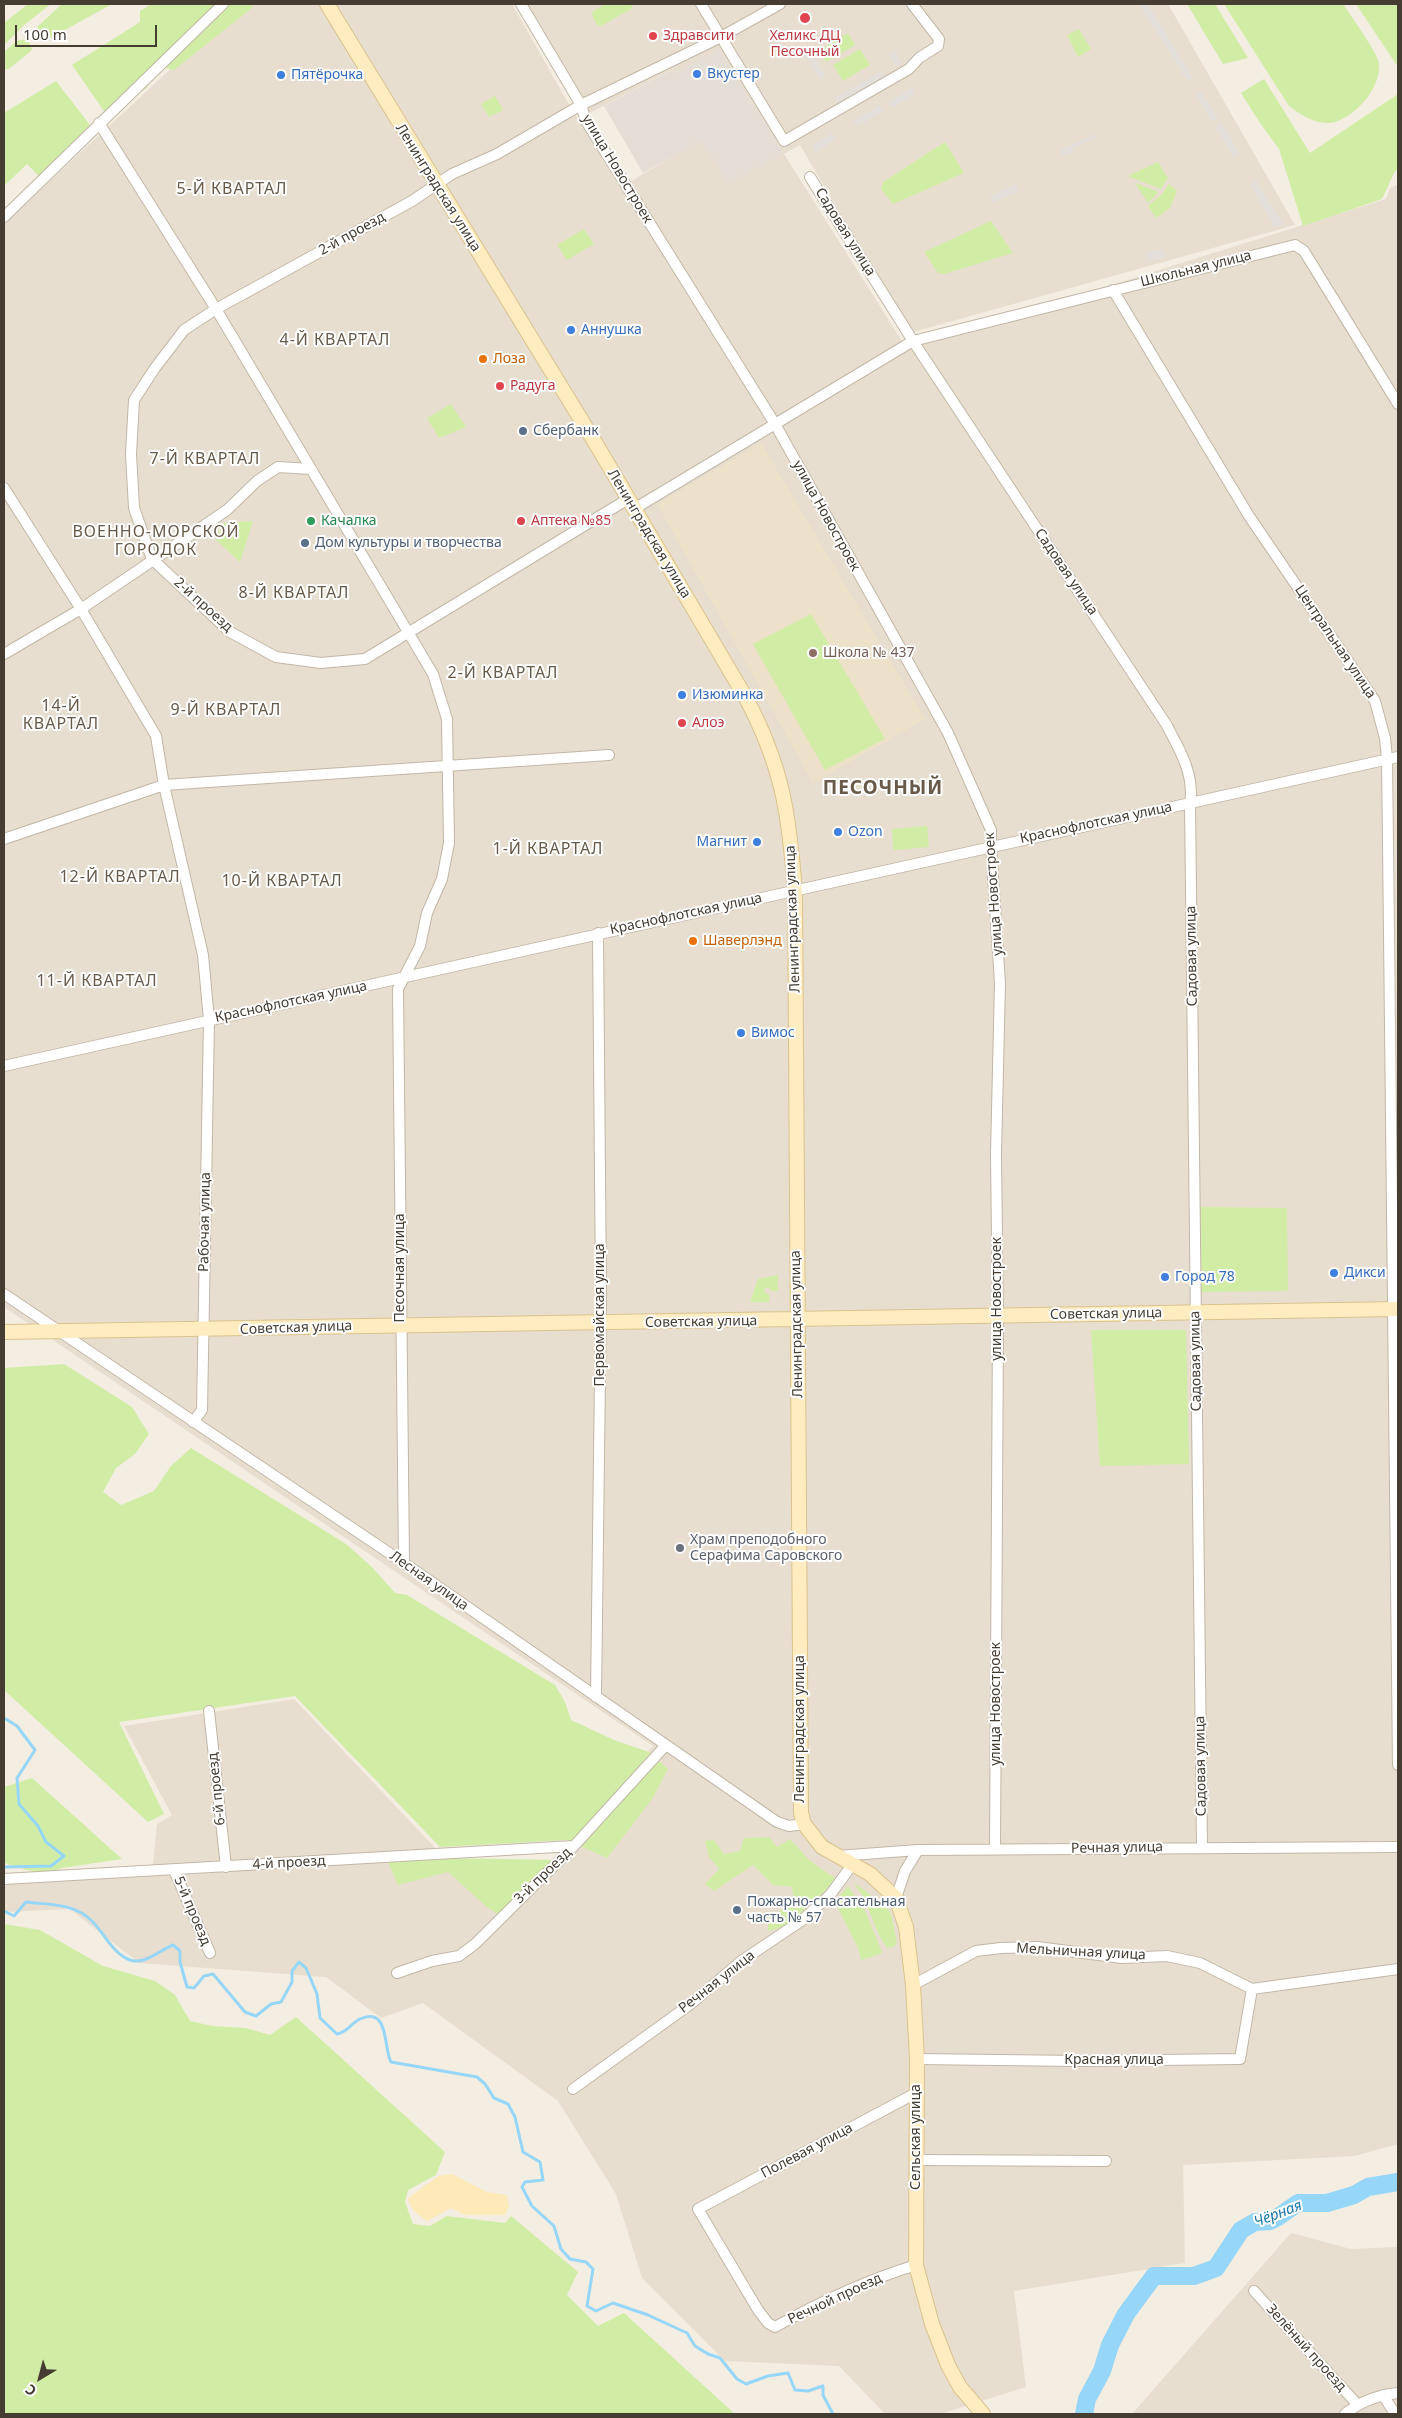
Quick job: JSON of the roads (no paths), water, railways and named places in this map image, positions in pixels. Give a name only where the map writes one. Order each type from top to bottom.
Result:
[{"type":"main road","name":"Ленинградская улица","points":[[328,4],[631,504],[746,698],[763,730],[784,793],[795,892],[800,1796],[807,1830]]},
{"type":"main road","name":"Советская улица","points":[[4,1332],[203,1330],[400,1325],[600,1324],[1396,1309]]},
{"type":"main road","points":[[807,1830],[822,1847],[885,1886],[896,1898]]},
{"type":"main road","name":"Сельская улица","points":[[896,1898],[906,1927],[913,1985],[916,2059],[916,2265],[932,2324],[948,2365],[960,2387],[983,2414]]},
{"type":"street","points":[[4,217],[223,4]]},
{"type":"street","name":"улица Новостроек","points":[[521,4],[581,105],[586,121],[774,424],[948,733],[991,830],[990,846],[1000,983],[996,1154],[998,1316],[995,1850]]},
{"type":"street","points":[[701,4],[784,141],[908,69],[918,58],[938,46],[939,39],[912,4]]},
{"type":"street","name":"2-й проезд","points":[[774,424],[631,504],[365,659],[321,664],[276,657],[230,632],[152,559],[134,508],[131,454],[134,400],[155,368],[184,330],[216,309],[412,200],[452,174],[497,154],[581,105],[721,37],[780,4]]},
{"type":"street","name":"Песочная улица","points":[[99,123],[216,309],[433,674],[447,718],[449,843],[442,879],[427,913],[420,946],[407,976],[398,989],[400,1325],[404,1563]]},
{"type":"street","name":"Садовая улица","points":[[810,177],[913,341],[1166,724],[1180,751],[1192,789],[1190,803],[1202,1847]]},
{"type":"street","name":"Школьная улица","points":[[774,424],[913,341],[1295,245],[1304,251],[1398,404]]},
{"type":"street","name":"Центральная улица","points":[[1113,290],[1249,516],[1375,700],[1385,738],[1387,759],[1396,1309],[1398,1765]]},
{"type":"street","points":[[4,654],[81,609],[152,559],[227,510],[257,482],[278,467],[311,469]]},
{"type":"street","name":"Рабочая улица","points":[[4,488],[81,609],[156,736],[164,785],[203,954],[209,1020],[202,1410],[193,1422]]},
{"type":"street","points":[[4,839],[164,785],[449,764],[609,755]]},
{"type":"street","name":"Краснофлотская улица","points":[[4,1066],[1398,757]]},
{"type":"street","name":"Первомайская улица","points":[[596,1697],[600,1324],[598,933]]},
{"type":"street","name":"Лесная улица","points":[[4,1294],[404,1563],[776,1822],[807,1830]]},
{"type":"street","name":"6-й проезд","points":[[208,1711],[226,1867]]},
{"type":"street","name":"3-й проезд","points":[[397,1973],[432,1961],[458,1956],[475,1944],[574,1846],[666,1745]]},
{"type":"street","name":"4-й проезд","points":[[4,1879],[574,1846]]},
{"type":"street","name":"Речная улица","points":[[835,1856],[918,1850],[1398,1847]]},
{"type":"street","points":[[896,1898],[905,1871],[918,1850]]},
{"type":"street","name":"Речная улица","points":[[573,2089],[692,2002],[740,1962],[801,1921],[830,1895],[852,1865]]},
{"type":"street","name":"5-й проезд","points":[[174,1870],[210,1953]]},
{"type":"street","name":"Мельничная улица","points":[[913,1985],[976,1951],[1037,1947],[1122,1958],[1167,1956],[1200,1963],[1252,1989]]},
{"type":"street","points":[[1252,1989],[1398,1968]]},
{"type":"street","name":"Красная улица","points":[[916,2059],[1079,2061],[1240,2059],[1252,1989]]},
{"type":"street","name":"Полевая улица","points":[[698,2209],[916,2093]]},
{"type":"street","points":[[916,2160],[1106,2161]]},
{"type":"street","name":"Речной проезд","points":[[698,2209],[758,2310],[768,2323],[775,2327],[812,2306],[889,2273],[916,2265]]},
{"type":"street","name":"Зелёный проезд","points":[[1254,2291],[1357,2404]]},
{"type":"street","points":[[1345,2414],[1357,2404],[1384,2395],[1398,2393]]},
{"type":"street","points":[[1384,2395],[1395,2414]]},
{"type":"waterway","points":[[4,1718],[17,1726],[35,1750],[17,1778],[19,1804],[38,1826],[46,1842],[64,1856],[51,1866],[4,1867]]},
{"type":"waterway","points":[[4,1911],[14,1916],[26,1902],[70,1908],[85,1915],[92,1921],[118,1953],[130,1960],[147,1959],[173,1945],[180,1951],[180,1962],[187,1987],[194,1988],[204,1976],[213,1974],[245,2012],[256,2016],[271,2004],[281,2002],[292,1982],[292,1971],[299,1962],[306,1968],[317,1994],[320,2018],[337,2034],[360,2019],[376,2018],[384,2030],[391,2062],[477,2077],[485,2084],[494,2098],[508,2104],[515,2117],[523,2152],[540,2162],[543,2180],[525,2182],[522,2187],[532,2206],[554,2226],[561,2249],[570,2259],[586,2262],[593,2269],[587,2306],[596,2311],[613,2303],[648,2315],[687,2333],[695,2346],[708,2354],[720,2358],[737,2379],[746,2384],[768,2376],[788,2373],[795,2390],[808,2391],[823,2386],[823,2395],[833,2414]]},
{"type":"waterway","name":"Чёрная","points":[[1084,2414],[1087,2399],[1102,2371],[1110,2345],[1126,2314],[1154,2276],[1194,2276],[1216,2268],[1241,2230],[1255,2222],[1270,2221],[1298,2203],[1327,2203],[1354,2195],[1368,2187],[1398,2182]]},
{"type":"place","name":"Хеликс ДЦ Песочный","points":[[805,18]]},
{"type":"place","name":"Здравсити","points":[[653,36]]},
{"type":"place","name":"Вкустер","points":[[697,74]]},
{"type":"place","name":"Пятёрочка","points":[[281,75]]},
{"type":"place","name":"Аннушка","points":[[571,330]]},
{"type":"place","name":"Лоза","points":[[483,359]]},
{"type":"place","name":"Радуга","points":[[500,386]]},
{"type":"place","name":"Сбербанк","points":[[523,431]]},
{"type":"place","name":"Качалка","points":[[311,521]]},
{"type":"place","name":"Аптека №85","points":[[521,521]]},
{"type":"place","name":"Дом культуры и творчества","points":[[305,543]]},
{"type":"place","name":"Школа № 437","points":[[813,653]]},
{"type":"place","name":"Изюминка","points":[[682,695]]},
{"type":"place","name":"Алоэ","points":[[682,723]]},
{"type":"place","name":"Ozon","points":[[838,832]]},
{"type":"place","name":"Магнит","points":[[757,842]]},
{"type":"place","name":"Шаверлэнд","points":[[693,941]]},
{"type":"place","name":"Вимос","points":[[741,1033]]},
{"type":"place","name":"Дикси","points":[[1334,1273]]},
{"type":"place","name":"Город 78","points":[[1165,1277]]},
{"type":"place","name":"Храм преподобного Серафима Саровского","points":[[680,1548]]},
{"type":"place","name":"Пожарно-спасательная часть № 57","points":[[737,1910]]},
{"type":"district","name":"5-Й КВАРТАЛ","points":[[232,189]]},
{"type":"district","name":"4-Й КВАРТАЛ","points":[[335,340]]},
{"type":"district","name":"7-Й КВАРТАЛ","points":[[205,459]]},
{"type":"district","name":"ВОЕННО-МОРСКОЙ ГОРОДОК","points":[[156,541]]},
{"type":"district","name":"8-Й КВАРТАЛ","points":[[294,593]]},
{"type":"district","name":"2-Й КВАРТАЛ","points":[[503,673]]},
{"type":"district","name":"9-Й КВАРТАЛ","points":[[226,710]]},
{"type":"district","name":"14-Й КВАРТАЛ","points":[[61,715]]},
{"type":"district","name":"ПЕСОЧНЫЙ","points":[[883,789]]},
{"type":"district","name":"1-Й КВАРТАЛ","points":[[548,849]]},
{"type":"district","name":"12-Й КВАРТАЛ","points":[[120,877]]},
{"type":"district","name":"10-Й КВАРТАЛ","points":[[282,881]]},
{"type":"district","name":"11-Й КВАРТАЛ","points":[[97,981]]}]
